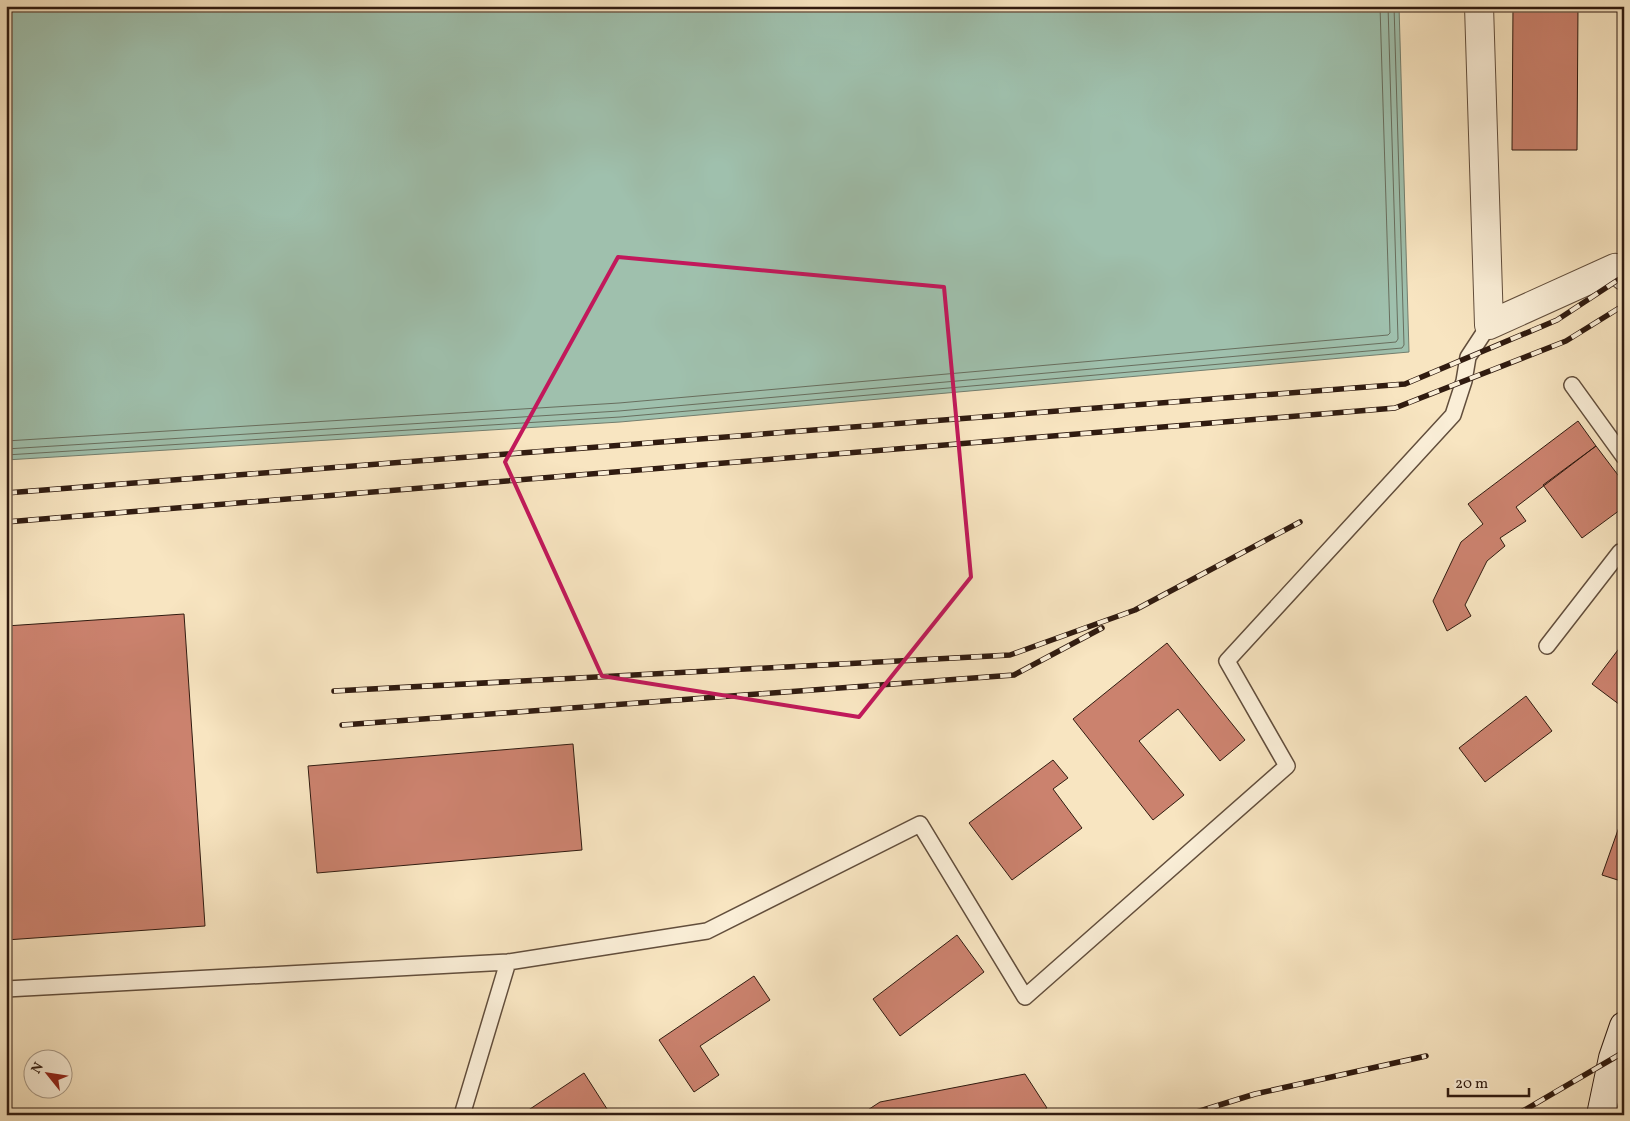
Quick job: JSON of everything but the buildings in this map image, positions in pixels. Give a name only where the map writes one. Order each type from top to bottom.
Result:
[{"type":"street","points":[[1479,6],[1489,325],[1615,268],[1624,276]]},
{"type":"street","points":[[1601,1115],[1613,1058],[1624,1026]]},
{"type":"lane","points":[[6,989],[508,962],[708,931],[920,824],[1025,997],[1287,766],[1227,661],[1453,415],[1464,381],[1468,357],[1489,325]]},
{"type":"lane","points":[[1572,385],[1624,457]]},
{"type":"lane","points":[[1547,646],[1620,552],[1624,555]]},
{"type":"lane","points":[[462,1115],[508,962]]},
{"type":"highlighted area","points":[[618,257],[944,287],[971,577],[859,717],[602,676],[505,462]]},
{"type":"water","points":[[6,6],[1399,6],[1409,352],[620,422],[6,460]]},
{"type":"railway","points":[[6,493],[1405,384],[1557,320],[1624,276]]},
{"type":"railway","points":[[6,522],[1395,408],[1566,341],[1624,305]]},
{"type":"railway","points":[[334,691],[1010,655],[1135,610],[1300,522]]},
{"type":"railway","points":[[342,725],[1014,675],[1102,628]]},
{"type":"railway","points":[[1516,1115],[1624,1052]]},
{"type":"railway","points":[[1187,1115],[1255,1094],[1426,1056]]}]
